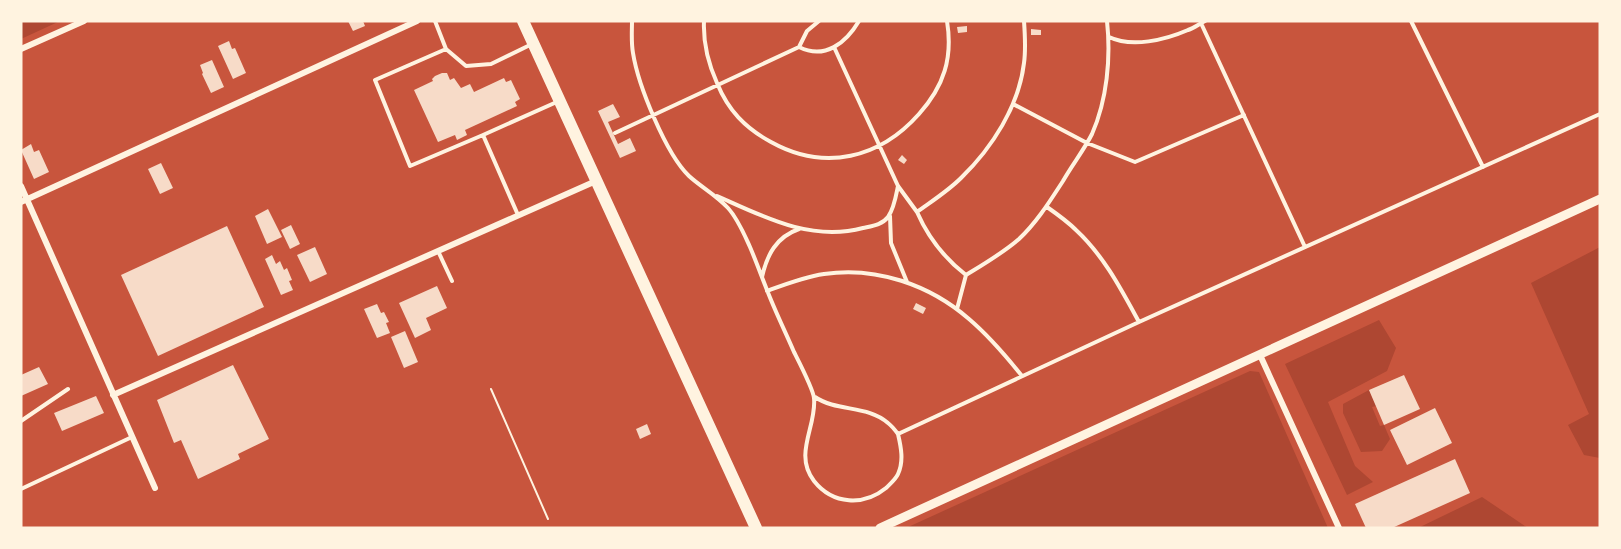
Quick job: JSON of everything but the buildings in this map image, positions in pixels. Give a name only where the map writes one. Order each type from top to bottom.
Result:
[{"type":"main road","points":[[523,21],[756,528]]},
{"type":"street","points":[[21,50],[84,21]]},
{"type":"street","points":[[24,200],[417,21]]},
{"type":"street","points":[[113,395],[596,180]]},
{"type":"street","points":[[21,186],[24,200],[155,488]]},
{"type":"street","points":[[880,528],[1600,199]]},
{"type":"street","points":[[1260,355],[1339,528]]},
{"type":"lane","points":[[435,21],[446,49],[466,66],[490,64],[534,44]]},
{"type":"lane","points":[[632,21],[633,52],[637,70],[673,156],[690,177],[727,207],[734,216],[745,236],[814,396],[813,418],[805,447],[810,475],[830,495],[851,502],[865,500],[880,493],[898,474],[902,448],[898,434],[887,422],[874,414],[831,406],[814,396]]},
{"type":"lane","points":[[704,21],[707,56],[718,86],[730,108],[742,123],[765,139],[793,153],[817,158],[842,157],[864,152],[894,138],[909,125],[928,104],[943,79],[949,42],[947,21]]},
{"type":"lane","points":[[615,133],[799,47],[807,31],[819,21]]},
{"type":"lane","points":[[799,47],[814,52],[825,51],[846,40],[858,21]]},
{"type":"lane","points":[[917,212],[961,178],[1001,128],[1021,81],[1025,61],[1024,21]]},
{"type":"lane","points":[[957,310],[966,275],[1020,238],[1047,207],[1087,143],[1101,109],[1109,37],[1107,21]]},
{"type":"lane","points":[[1411,21],[1483,167]]},
{"type":"lane","points":[[1109,37],[1117,41],[1137,42],[1164,38],[1190,30],[1202,22],[1305,247]]},
{"type":"lane","points":[[834,47],[898,186],[917,212],[936,245],[966,275]]},
{"type":"lane","points":[[446,49],[375,80],[410,166],[560,101]]},
{"type":"lane","points":[[1013,104],[1087,143],[1135,162],[1244,115]]},
{"type":"lane","points":[[898,434],[1139,322],[1600,114]]},
{"type":"lane","points":[[483,135],[518,215]]},
{"type":"lane","points":[[898,186],[890,215],[891,243],[906,282]]},
{"type":"lane","points":[[712,194],[779,223],[799,229],[830,233],[854,231],[878,225],[890,215]]},
{"type":"lane","points":[[1047,207],[1068,222],[1091,245],[1115,280],[1139,322]]},
{"type":"lane","points":[[762,277],[766,260],[779,240],[789,232],[799,229]]},
{"type":"lane","points":[[438,251],[452,281]]},
{"type":"lane","points":[[767,291],[826,274],[851,273],[887,276],[906,282],[924,289],[957,310],[987,336],[1022,376]]},
{"type":"lane","points":[[21,421],[68,389]]},
{"type":"lane","points":[[21,489],[132,437]]},
{"type":"path","points":[[491,389],[548,519]]},
{"type":"shaded area","points":[[21,21],[60,21],[21,39]]},
{"type":"shaded area","points":[[1600,247],[1600,458],[1584,455],[1568,425],[1589,414],[1531,283]]},
{"type":"shaded area","points":[[1379,320],[1396,348],[1387,371],[1328,402],[1355,466],[1373,482],[1347,495],[1285,364]]},
{"type":"shaded area","points":[[1250,371],[1259,372],[1328,528],[906,528]]},
{"type":"shaded area","points":[[1369,390],[1376,406],[1372,407],[1380,426],[1384,425],[1390,439],[1382,451],[1361,452],[1343,413],[1343,404]]},
{"type":"shaded area","points":[[1482,497],[1528,528],[1418,528]]}]
